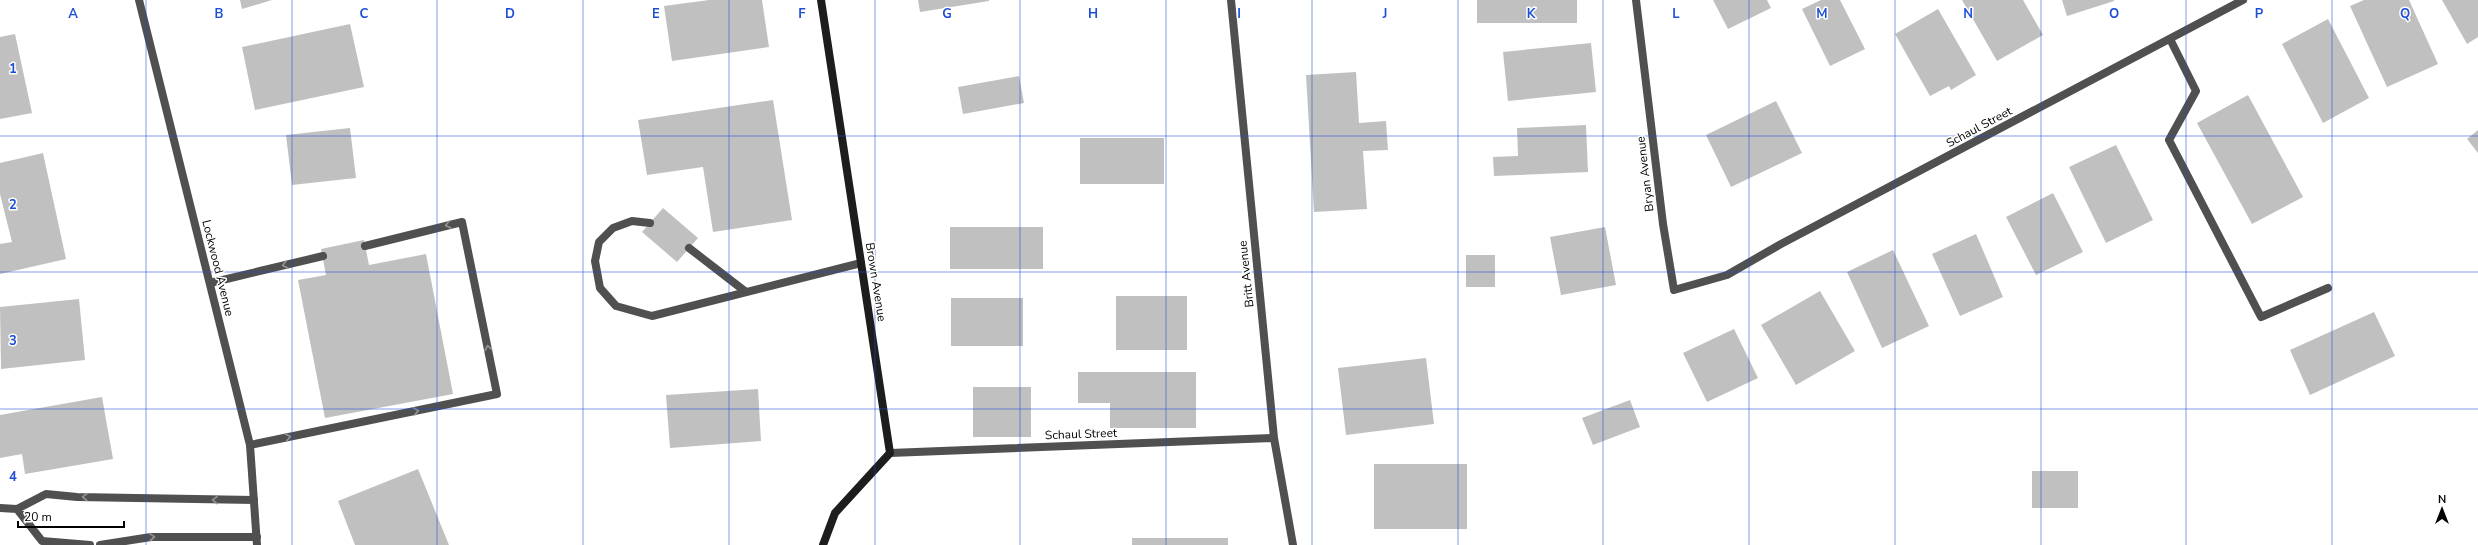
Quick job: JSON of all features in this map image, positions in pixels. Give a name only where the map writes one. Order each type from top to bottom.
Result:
[{"type":"street","name":"Lockwood Avenue","points":[[139,0],[250,445],[257,541]]},
{"type":"street","name":"Brown Avenue","points":[[821,0],[890,453]]},
{"type":"street","name":"Britt Avenue","points":[[1231,0],[1274,438],[1293,545]]},
{"type":"street","name":"Bryan Avenue","points":[[1636,0],[1663,224],[1674,290],[1727,275]]},
{"type":"street","name":"Schaul Street","points":[[1727,275],[1781,244],[2243,0]]},
{"type":"street","points":[[2170,39],[2196,91],[2169,140],[2261,317],[2328,288]]},
{"type":"street","points":[[650,223],[632,221],[613,228],[599,242],[595,261],[600,288],[616,306],[652,316],[861,263]]},
{"type":"street","points":[[250,445],[497,394],[462,222],[365,246]]},
{"type":"street","points":[[689,248],[746,292]]},
{"type":"street","points":[[210,283],[323,256]]},
{"type":"street","name":"Schaul Street","points":[[890,453],[1274,438]]},
{"type":"street","points":[[823,545],[835,513],[890,453]]},
{"type":"street","points":[[0,508],[18,509],[46,494],[77,497],[254,500]]},
{"type":"street","points":[[18,509],[42,541],[90,545]]},
{"type":"street","points":[[100,545],[151,537],[257,541]]},
{"type":"building","points":[[240,0],[272,0],[242,9]]},
{"type":"building","points":[[709,0],[762,0],[769,47],[672,61],[664,6]]},
{"type":"building","points":[[918,0],[989,0],[989,1],[920,12]]},
{"type":"building","points":[[1477,0],[1577,0],[1577,23],[1477,23]]},
{"type":"building","points":[[1713,0],[1767,0],[1771,8],[1728,29]]},
{"type":"building","points":[[1821,0],[1840,0],[1865,49],[1830,66],[1802,9]]},
{"type":"building","points":[[1962,0],[2023,0],[2043,35],[1997,61]]},
{"type":"building","points":[[2062,0],[2114,0],[2114,1],[2067,16]]},
{"type":"building","points":[[2364,0],[2409,0],[2438,64],[2387,87],[2350,6]]},
{"type":"building","points":[[2442,0],[2478,0],[2478,37],[2467,44]]},
{"type":"building","points":[[1938,9],[1976,75],[1951,90],[1949,86],[1930,96],[1895,34]]},
{"type":"building","points":[[2328,19],[2369,98],[2323,123],[2282,44]]},
{"type":"building","points":[[350,24],[364,87],[255,110],[242,47]]},
{"type":"building","points":[[15,34],[32,113],[0,119],[0,37]]},
{"type":"building","points":[[1591,43],[1596,92],[1508,101],[1503,52]]},
{"type":"building","points":[[1356,72],[1359,123],[1386,121],[1388,150],[1363,151],[1367,209],[1314,212],[1306,75]]},
{"type":"building","points":[[1019,76],[1024,103],[963,114],[958,87]]},
{"type":"building","points":[[2248,95],[2303,197],[2252,224],[2197,123]]},
{"type":"building","points":[[773,100],[792,220],[713,232],[703,167],[647,175],[638,120]]},
{"type":"building","points":[[1776,101],[1802,153],[1731,187],[1706,135]]},
{"type":"building","points":[[1586,125],[1588,172],[1494,176],[1493,157],[1518,156],[1517,128]]},
{"type":"building","points":[[350,128],[356,178],[292,185],[286,135]]},
{"type":"building","points":[[2478,130],[2478,153],[2467,139]]},
{"type":"building","points":[[1080,138],[1164,138],[1164,184],[1080,184]]},
{"type":"building","points":[[2116,145],[2153,220],[2106,243],[2069,167]]},
{"type":"building","points":[[43,153],[66,259],[0,274],[0,244],[12,242],[0,194],[0,163]]},
{"type":"building","points":[[2053,193],[2083,252],[2036,275],[2006,217]]},
{"type":"building","points":[[663,208],[698,238],[677,262],[642,232]]},
{"type":"building","points":[[950,227],[1043,227],[1043,269],[950,269]]},
{"type":"building","points":[[1605,227],[1616,285],[1561,295],[1550,237]]},
{"type":"building","points":[[1976,234],[2003,297],[1960,316],[1932,254]]},
{"type":"building","points":[[364,240],[369,265],[426,254],[453,394],[325,418],[298,280],[326,275],[321,249]]},
{"type":"building","points":[[1893,250],[1929,326],[1882,348],[1847,272]]},
{"type":"building","points":[[1466,255],[1495,255],[1495,287],[1466,287]]},
{"type":"building","points":[[1820,291],[1855,351],[1796,385],[1761,325]]},
{"type":"building","points":[[1116,296],[1187,296],[1187,350],[1116,350]]},
{"type":"building","points":[[951,298],[1023,298],[1023,346],[951,346]]},
{"type":"building","points":[[79,299],[85,360],[1,369],[0,307]]},
{"type":"building","points":[[2374,312],[2395,356],[2310,395],[2290,350]]},
{"type":"building","points":[[1734,329],[1758,378],[1707,402],[1683,353]]},
{"type":"building","points":[[1426,358],[1434,424],[1346,435],[1338,368]]},
{"type":"building","points":[[1078,372],[1196,372],[1196,428],[1110,428],[1110,403],[1078,403]]},
{"type":"building","points":[[973,387],[1031,387],[1031,437],[973,437]]},
{"type":"building","points":[[758,389],[761,441],[670,448],[666,395]]},
{"type":"building","points":[[102,397],[113,459],[25,474],[22,454],[0,458],[0,415]]},
{"type":"building","points":[[1630,400],[1640,427],[1593,445],[1582,418]]},
{"type":"building","points":[[1374,464],[1467,464],[1467,529],[1374,529]]},
{"type":"building","points":[[418,469],[449,545],[355,545],[338,501]]},
{"type":"building","points":[[2032,471],[2078,471],[2078,508],[2032,508]]},
{"type":"building","points":[[1132,538],[1228,538],[1228,545],[1132,545]]}]
